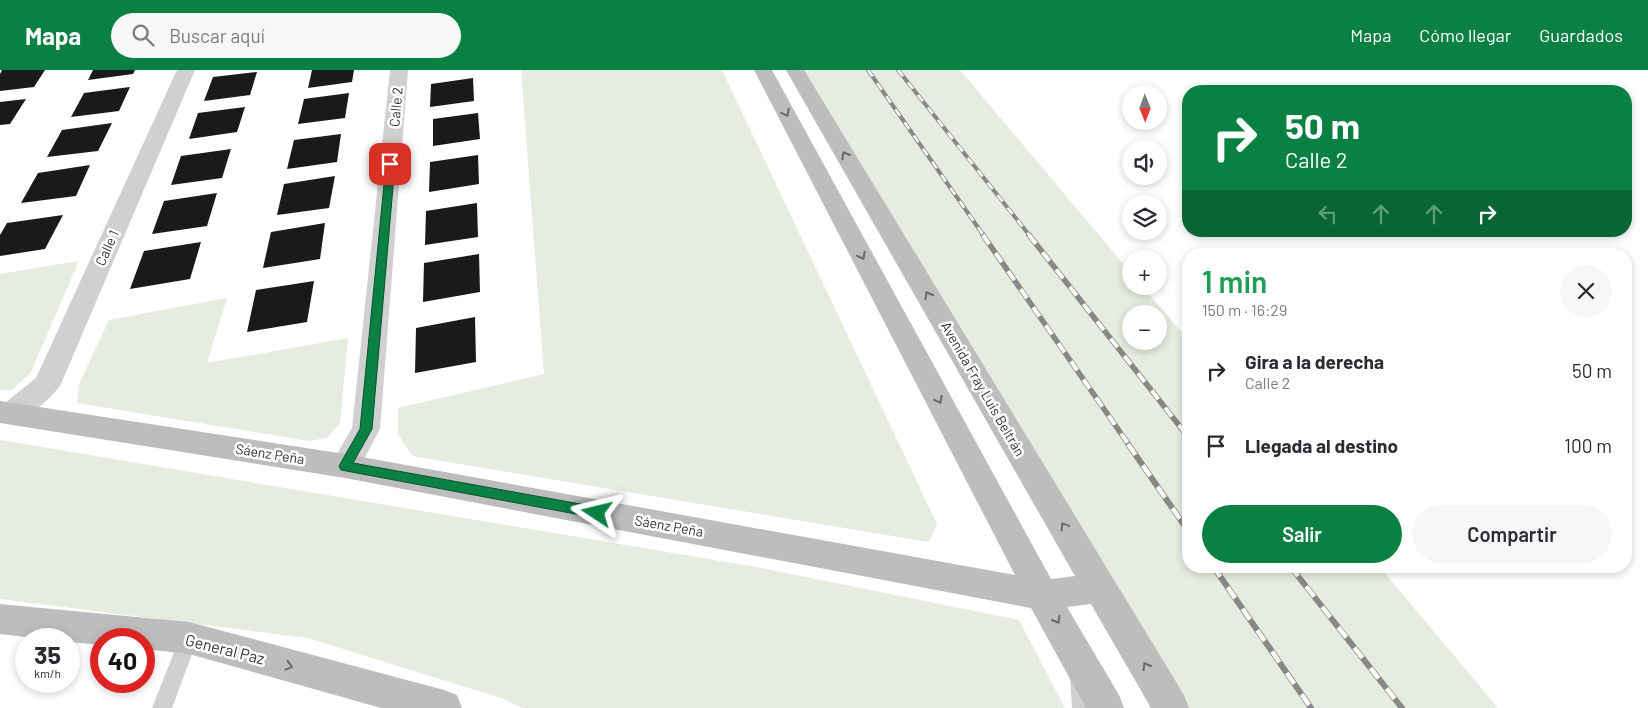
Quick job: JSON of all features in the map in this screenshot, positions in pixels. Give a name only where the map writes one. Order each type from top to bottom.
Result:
[{"type":"main road","points":[[763,70],[1042,595],[1106,708]]},
{"type":"main road","name":"Avenida Fray Luis Beltrán","points":[[795,70],[1171,708]]},
{"type":"main road","name":"Sáenz Peña","points":[[5,413],[345,466],[1042,595],[1100,588]]},
{"type":"main road","name":"General Paz","points":[[0,619],[189,638],[444,708]]},
{"type":"street","name":"Calle 1","points":[[5,413],[47,384],[186,70]]},
{"type":"street","name":"Calle 2","points":[[345,466],[366,429],[399,70]]},
{"type":"lane","points":[[162,708],[189,638]]},
{"type":"lane","points":[[1078,658],[1082,708]]},
{"type":"shaded area","points":[[521,70],[722,70],[937,524],[929,542],[412,456],[398,434],[398,408],[544,374]]},
{"type":"shaded area","points":[[795,70],[960,70],[1122,262],[1122,295],[1150,295],[1158,305],[1122,305],[1122,350],[1167,350],[1167,315],[1182,333],[1182,573],[1385,573],[1498,708],[1171,708]]},
{"type":"shaded area","points":[[79,261],[30,374],[10,391],[0,390],[0,274]]},
{"type":"shaded area","points":[[227,298],[207,363],[348,338],[340,423],[327,438],[309,441],[77,403],[79,384],[109,320]]},
{"type":"shaded area","points":[[0,440],[756,567],[1019,620],[1065,708],[523,708],[501,698],[308,638],[0,599]]},
{"type":"building","points":[[2,70],[45,70],[34,87],[0,91],[0,74]]},
{"type":"building","points":[[93,70],[135,70],[133,74],[88,80]]},
{"type":"building","points":[[312,70],[354,70],[352,82],[308,88]]},
{"type":"building","points":[[257,72],[250,95],[204,101],[213,77]]},
{"type":"building","points":[[473,78],[474,101],[430,107],[431,84]]},
{"type":"building","points":[[130,87],[119,111],[71,117],[84,93]]},
{"type":"building","points":[[349,93],[345,118],[298,124],[304,99]]},
{"type":"building","points":[[26,99],[10,124],[0,125],[0,102]]},
{"type":"building","points":[[245,107],[237,132],[189,139],[198,113]]},
{"type":"building","points":[[478,113],[480,139],[433,146],[433,119]]},
{"type":"building","points":[[112,123],[98,151],[47,157],[62,130]]},
{"type":"building","points":[[341,134],[337,162],[287,169],[294,140]]},
{"type":"building","points":[[231,149],[222,178],[171,185],[181,156]]},
{"type":"building","points":[[478,155],[479,184],[429,192],[430,162]]},
{"type":"building","points":[[90,165],[76,196],[21,203],[38,173]]},
{"type":"building","points":[[335,176],[329,208],[277,215],[284,184]]},
{"type":"building","points":[[217,193],[207,226],[152,234],[164,201]]},
{"type":"building","points":[[477,203],[478,237],[425,245],[426,211]]},
{"type":"building","points":[[63,215],[45,249],[0,256],[0,235],[7,223]]},
{"type":"building","points":[[325,223],[320,259],[263,268],[271,232]]},
{"type":"building","points":[[201,242],[190,279],[130,289],[144,251]]},
{"type":"building","points":[[479,254],[480,292],[423,302],[424,263]]},
{"type":"building","points":[[314,281],[307,322],[247,332],[256,290]]},
{"type":"building","points":[[475,317],[476,362],[415,373],[416,328]]},
{"type":"railway","points":[[868,70],[984,236]]},
{"type":"railway","points":[[898,70],[1030,236]]},
{"type":"railway","points":[[983,235],[1129,445]]},
{"type":"railway","points":[[1029,235],[1182,429]]},
{"type":"railway","points":[[1128,444],[1182,522]]},
{"type":"railway","points":[[1218,573],[1311,708]]},
{"type":"railway","points":[[1296,573],[1402,708]]},
{"type":"route","points":[[390,164],[366,429],[345,466],[597,513]]}]
